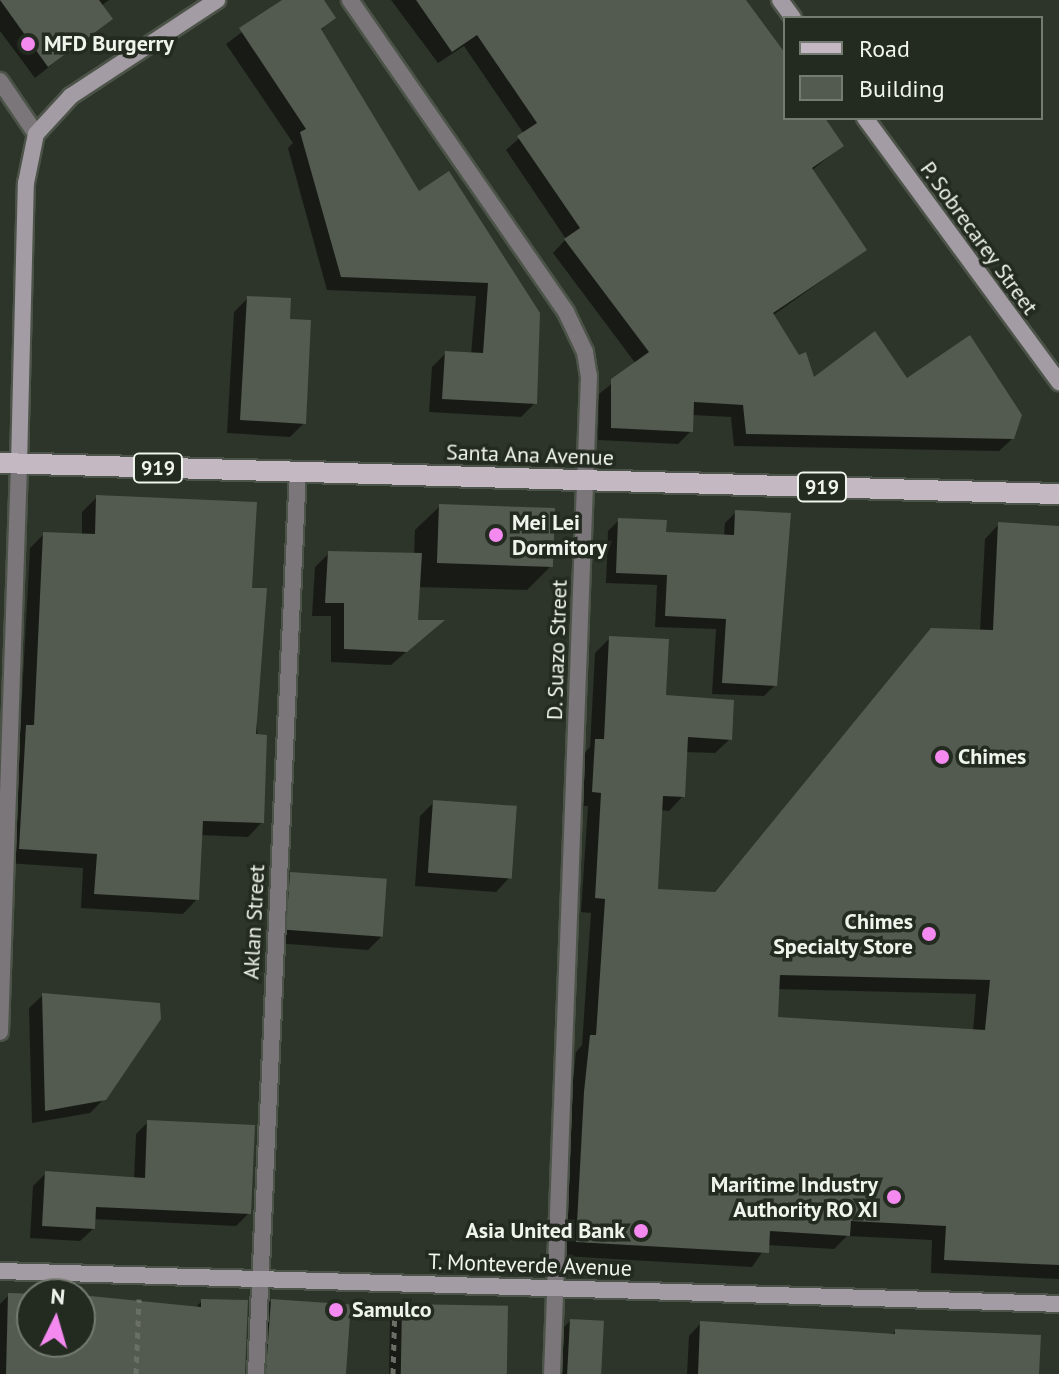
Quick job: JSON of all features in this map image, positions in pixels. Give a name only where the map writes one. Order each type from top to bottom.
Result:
[{"type":"main road","name":"Santa Ana Avenue","points":[[10,464],[1059,494]]},
{"type":"street","points":[[0,1032],[10,464],[26,183],[36,134],[71,96],[217,0]]},
{"type":"street","name":"D. Suazo Street","points":[[350,0],[576,329],[589,376],[552,1374]]},
{"type":"street","points":[[0,81],[36,134]]},
{"type":"street","name":"P. Sobrecarey Street","points":[[866,120],[1059,382]]},
{"type":"street","name":"Aklan Street","points":[[256,1374],[298,471]]},
{"type":"street","name":"T. Monteverde Avenue","points":[[0,1271],[1059,1304]]},
{"type":"path","points":[[136,1374],[140,1275]]},
{"type":"path","points":[[393,1374],[396,1283]]},
{"type":"building","points":[[0,0],[99,0],[113,19],[48,67]]},
{"type":"building","points":[[282,0],[324,0],[336,18],[321,29],[419,191],[449,171],[540,313],[537,404],[442,399],[445,351],[483,353],[488,283],[341,277],[300,132],[306,129],[239,28]]},
{"type":"building","points":[[416,0],[746,0],[783,50],[783,120],[826,120],[844,146],[812,168],[867,250],[773,313],[799,355],[806,352],[814,377],[875,331],[907,378],[970,335],[1022,415],[1014,439],[746,434],[743,405],[694,402],[693,432],[611,428],[611,379],[649,352],[564,239],[580,228],[517,136],[537,123],[477,35],[452,52]]},
{"type":"building","points":[[247,296],[291,298],[290,319],[311,320],[306,424],[240,420]]},
{"type":"building","points":[[96,495],[257,502],[252,588],[267,588],[256,734],[267,735],[264,823],[203,821],[199,900],[94,894],[97,854],[19,849],[26,725],[34,725],[43,532],[95,534]]},
{"type":"building","name":"Mei Lei Dormitory","points":[[439,504],[555,508],[553,567],[437,563]]},
{"type":"building","points":[[735,510],[791,513],[777,686],[722,683],[726,619],[665,616],[667,575],[616,573],[618,518],[667,520],[666,532],[734,535]]},
{"type":"building","points":[[998,522],[1059,526],[1059,1265],[944,1260],[946,1226],[851,1221],[850,1236],[770,1231],[769,1253],[576,1242],[584,1092],[590,1035],[596,1035],[605,899],[595,898],[601,793],[592,792],[595,739],[604,739],[609,636],[669,639],[666,695],[734,700],[732,740],[688,737],[685,797],[663,796],[658,889],[715,892],[931,628],[993,630]],"holes":[[[780,975],[990,980],[985,1030],[778,1017]]]},
{"type":"building","points":[[328,551],[422,553],[418,620],[445,620],[407,652],[344,649],[344,603],[325,603]]},
{"type":"building","points":[[433,800],[517,806],[512,879],[428,873]]},
{"type":"building","points":[[290,872],[387,879],[383,937],[286,930]]},
{"type":"building","points":[[42,993],[160,1003],[161,1019],[106,1100],[45,1111]]},
{"type":"building","points":[[147,1120],[255,1125],[251,1214],[96,1207],[95,1229],[42,1226],[45,1171],[145,1178]]},
{"type":"building","points":[[8,1293],[16,1293],[16,1358],[96,1358],[96,1297],[201,1307],[201,1299],[248,1300],[245,1374],[6,1374]]},
{"type":"building","points":[[271,1299],[351,1305],[346,1374],[266,1374]]},
{"type":"building","points":[[402,1304],[508,1306],[507,1374],[401,1374]]},
{"type":"building","points":[[570,1319],[604,1321],[601,1374],[567,1374]]},
{"type":"building","points":[[700,1321],[895,1334],[895,1329],[1041,1335],[1039,1374],[698,1374]]},
{"type":"place","name":"MFD Burgerry","points":[[28,44]]},
{"type":"place","name":"Mei Lei Dormitory","points":[[496,535]]},
{"type":"place","name":"Chimes","points":[[942,757]]},
{"type":"place","name":"Chimes Specialty Store","points":[[929,934]]},
{"type":"place","name":"Maritime Industry Authority RO XI","points":[[894,1197]]},
{"type":"place","name":"Asia United Bank","points":[[641,1231]]},
{"type":"place","name":"Samulco","points":[[336,1310]]}]
